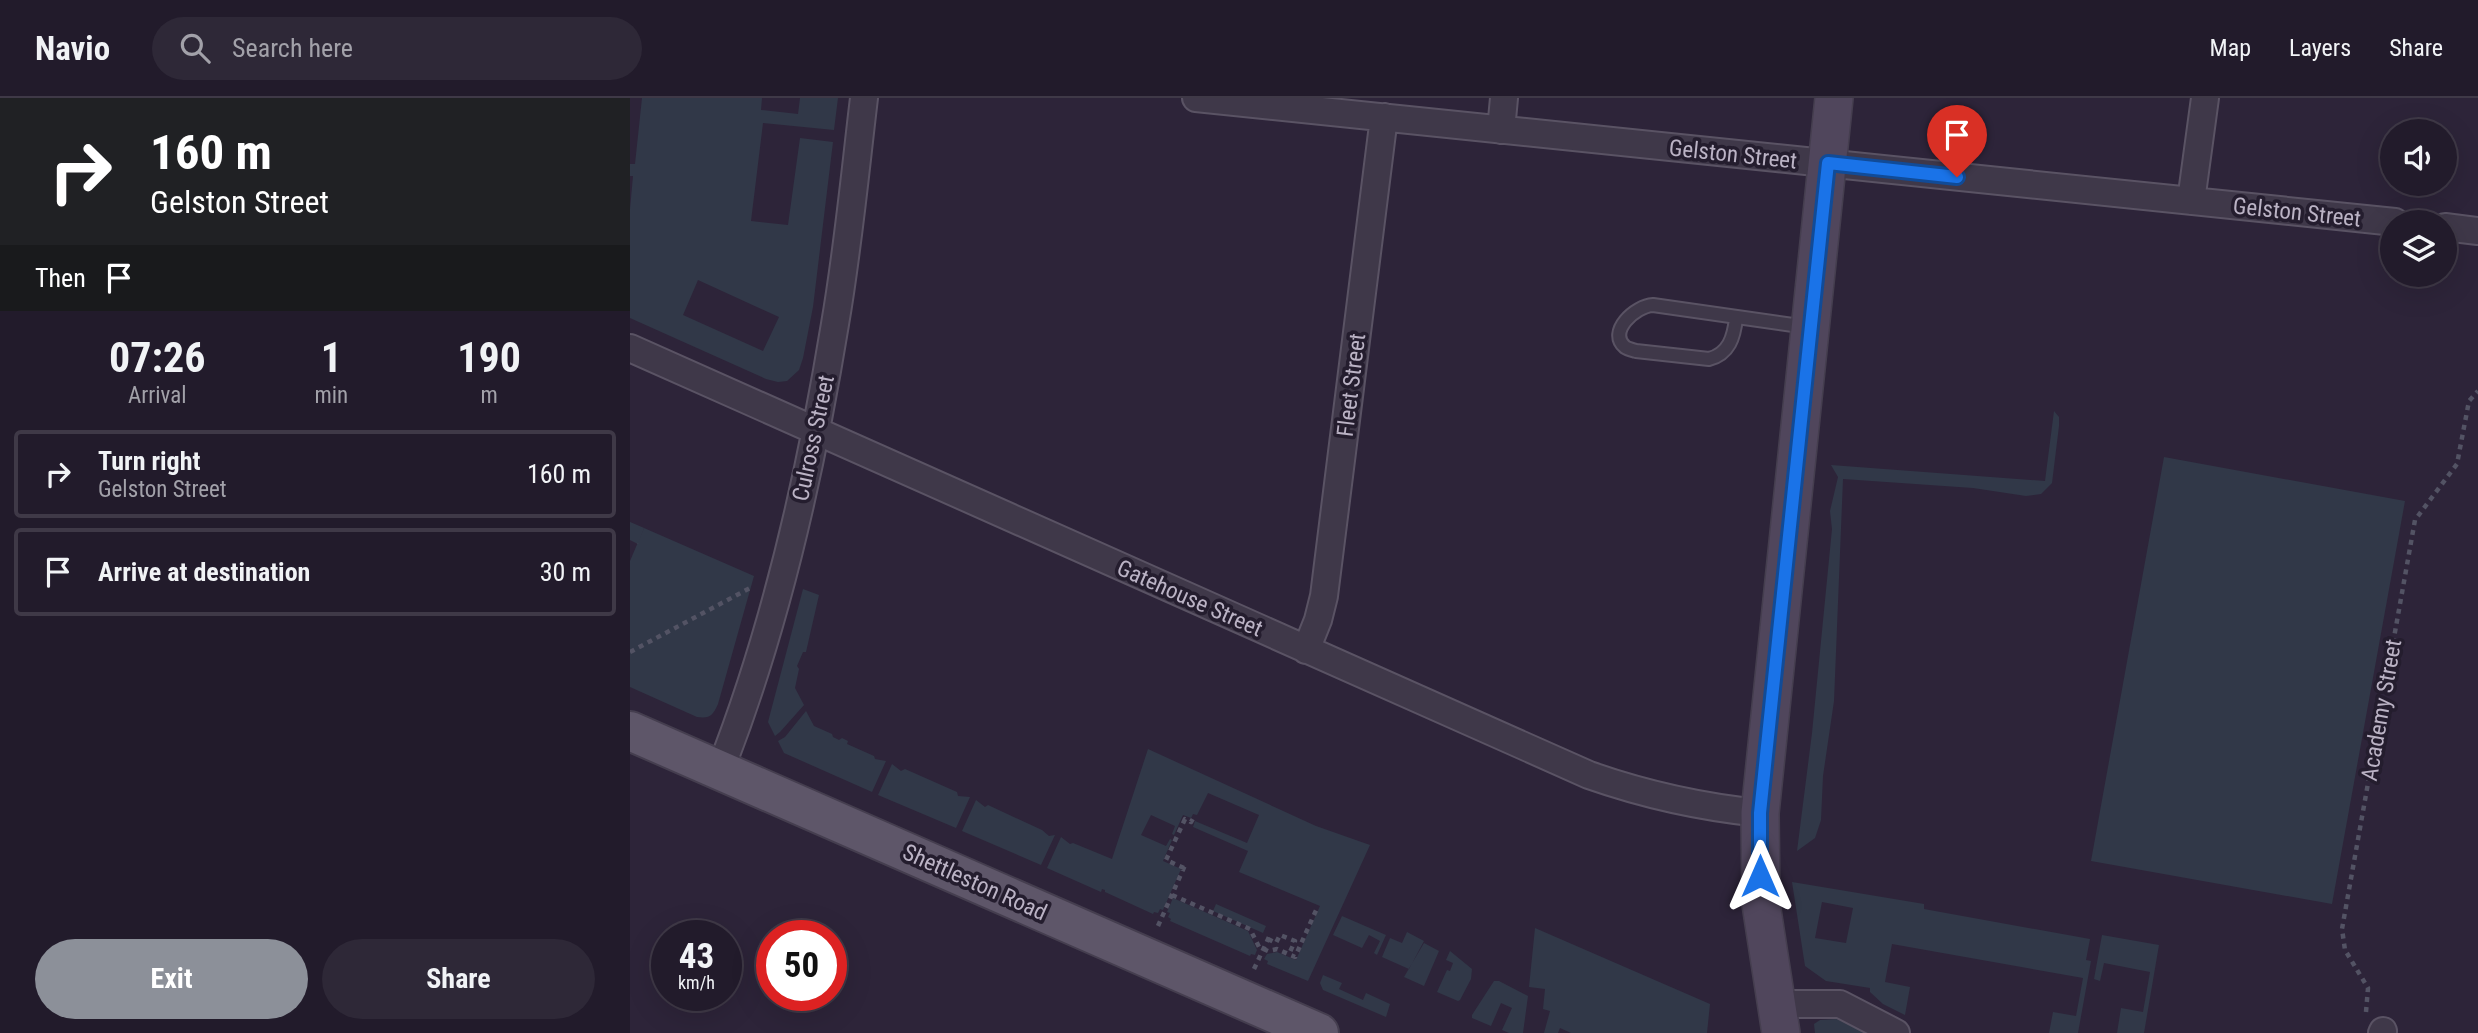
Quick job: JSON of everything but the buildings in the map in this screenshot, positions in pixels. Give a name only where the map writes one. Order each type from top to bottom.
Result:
[{"type":"main road","points":[[1779,1018],[1761,904],[1760,813],[1834,98]]},
{"type":"main road","name":"Shettleston Road","points":[[630,731],[1319,1033]]},
{"type":"street","name":"Culross Street","points":[[720,770],[741,716],[778,589],[815,432],[836,321],[864,98]]},
{"type":"street","name":"Gelston Street","points":[[1196,98],[2380,220]]},
{"type":"street","points":[[1501,130],[1504,98]]},
{"type":"street","points":[[2191,201],[2205,98]]},
{"type":"street","name":"Fleet Street","points":[[1306,650],[1324,596],[1384,117]]},
{"type":"street","points":[[2457,228],[2478,231]]},
{"type":"street","name":"Gatehouse Street","points":[[630,348],[1551,759],[1614,784],[1682,803],[1760,813]]},
{"type":"street","points":[[1779,1018],[1840,1004],[1896,1033]]},
{"type":"lane","points":[[1737,318],[1734,337],[1719,357],[1709,359],[1636,351],[1625,347],[1621,340],[1624,321],[1643,305],[1810,327]]},
{"type":"path","name":"Academy Street","points":[[2382,1032],[2365,1010],[2368,988],[2345,950],[2342,929],[2415,520],[2458,464],[2469,401],[2478,391]]},
{"type":"path","points":[[630,652],[757,584],[778,589]]},
{"type":"path","points":[[1161,919],[1185,865],[1166,860],[1185,819],[1192,822],[1194,817]]},
{"type":"path","points":[[1172,895],[1250,929],[1259,947],[1268,951],[1277,948],[1295,957],[1318,906]]},
{"type":"path","points":[[1258,961],[1268,938],[1276,943],[1280,934],[1295,941],[1289,954]]},
{"type":"green space","points":[[642,98],[762,98],[761,110],[798,114],[800,98],[838,98],[834,130],[763,123],[751,221],[788,225],[800,138],[833,142],[813,307],[799,370],[787,381],[766,379],[630,318],[630,209],[633,176],[630,176],[630,164],[635,164]],"holes":[[[698,280],[779,317],[763,351],[683,315]]]},
{"type":"green space","points":[[2054,411],[2059,417],[2059,426],[2052,483],[2041,494],[2026,496],[1973,488],[1843,479],[1834,701],[1823,776],[1821,820],[1815,838],[1797,851],[1812,733],[1832,529],[1830,511],[1838,477],[1831,465],[2045,481]]},
{"type":"green space","points":[[2164,457],[2405,501],[2332,904],[2091,861]]},
{"type":"green space","points":[[630,522],[644,528],[638,544],[630,540]]},
{"type":"green space","points":[[644,528],[754,576],[718,704],[708,717],[697,717],[630,687],[630,561]]},
{"type":"green space","points":[[803,589],[819,595],[806,652],[803,652],[797,666],[799,669],[795,688],[804,705],[775,736],[768,722]]},
{"type":"green space","points":[[806,711],[814,726],[839,740],[842,738],[848,741],[847,744],[874,756],[875,759],[886,761],[872,792],[784,753],[778,741],[785,737]]},
{"type":"green space","points":[[1148,749],[1316,826],[1370,845],[1308,981],[1267,964],[1268,961],[1264,959],[1267,954],[1277,952],[1296,960],[1320,906],[1239,872],[1248,851],[1193,827],[1195,821],[1247,843],[1259,815],[1208,793],[1197,815],[1193,814],[1191,818],[1183,815],[1174,835],[1175,826],[1151,815],[1141,835],[1166,846],[1170,839],[1172,840],[1163,861],[1181,869],[1163,910],[1160,909],[1158,913],[1153,914],[1105,890],[1102,889],[1101,892],[1047,868],[1061,837],[1070,844],[1112,859]]},
{"type":"green space","points":[[892,764],[901,771],[905,769],[957,792],[958,796],[970,797],[956,828],[878,795]]},
{"type":"green space","points":[[976,800],[985,807],[988,805],[1042,830],[1049,836],[1055,835],[1041,865],[962,831]]},
{"type":"green space","points":[[1792,882],[1924,904],[1924,909],[2090,939],[2086,960],[2091,961],[2078,1033],[2049,1033],[2053,1012],[2076,1016],[2083,978],[1892,944],[1885,982],[1910,987],[1905,1015],[1883,1004],[1870,992],[1870,988],[1826,981],[1805,966]],"holes":[[[1822,902],[1853,908],[1846,943],[1815,938]]]},
{"type":"green space","points":[[1173,898],[1248,931],[1257,950],[1255,955],[1250,956],[1170,921],[1170,913],[1167,912]]},
{"type":"green space","points":[[1216,904],[1266,926],[1263,933],[1213,911]]},
{"type":"green space","points":[[1342,916],[1386,935],[1377,955],[1374,953],[1380,941],[1369,935],[1362,948],[1333,935]]},
{"type":"green space","points":[[1535,928],[1710,1004],[1707,1033],[1571,1033],[1560,1028],[1558,1033],[1544,1033],[1550,1011],[1543,1009],[1545,989],[1529,987]]},
{"type":"green space","points":[[1407,932],[1424,941],[1409,969],[1382,957],[1390,938],[1402,943]]},
{"type":"green space","points":[[2102,935],[2159,945],[2144,1033],[2117,1033],[2121,1008],[2143,1012],[2150,972],[2104,963],[2100,981],[2094,979]]},
{"type":"green space","points":[[1424,943],[1439,951],[1424,986],[1404,977]]},
{"type":"green space","points":[[1450,951],[1472,969],[1471,979],[1458,1001],[1437,992],[1453,963],[1446,960]]},
{"type":"green space","points":[[1323,975],[1342,983],[1339,989],[1363,1000],[1366,993],[1390,1004],[1386,1017],[1323,990],[1320,983]]},
{"type":"green space","points":[[1494,981],[1528,996],[1523,1033],[1502,1030],[1512,1008],[1501,1003],[1491,1026],[1472,1018]]},
{"type":"green space","points":[[1836,1019],[1867,1033],[1815,1033],[1814,1024],[1820,1020]]},
{"type":"route","points":[[1760,876],[1760,813],[1828,163],[1957,177]]}]
